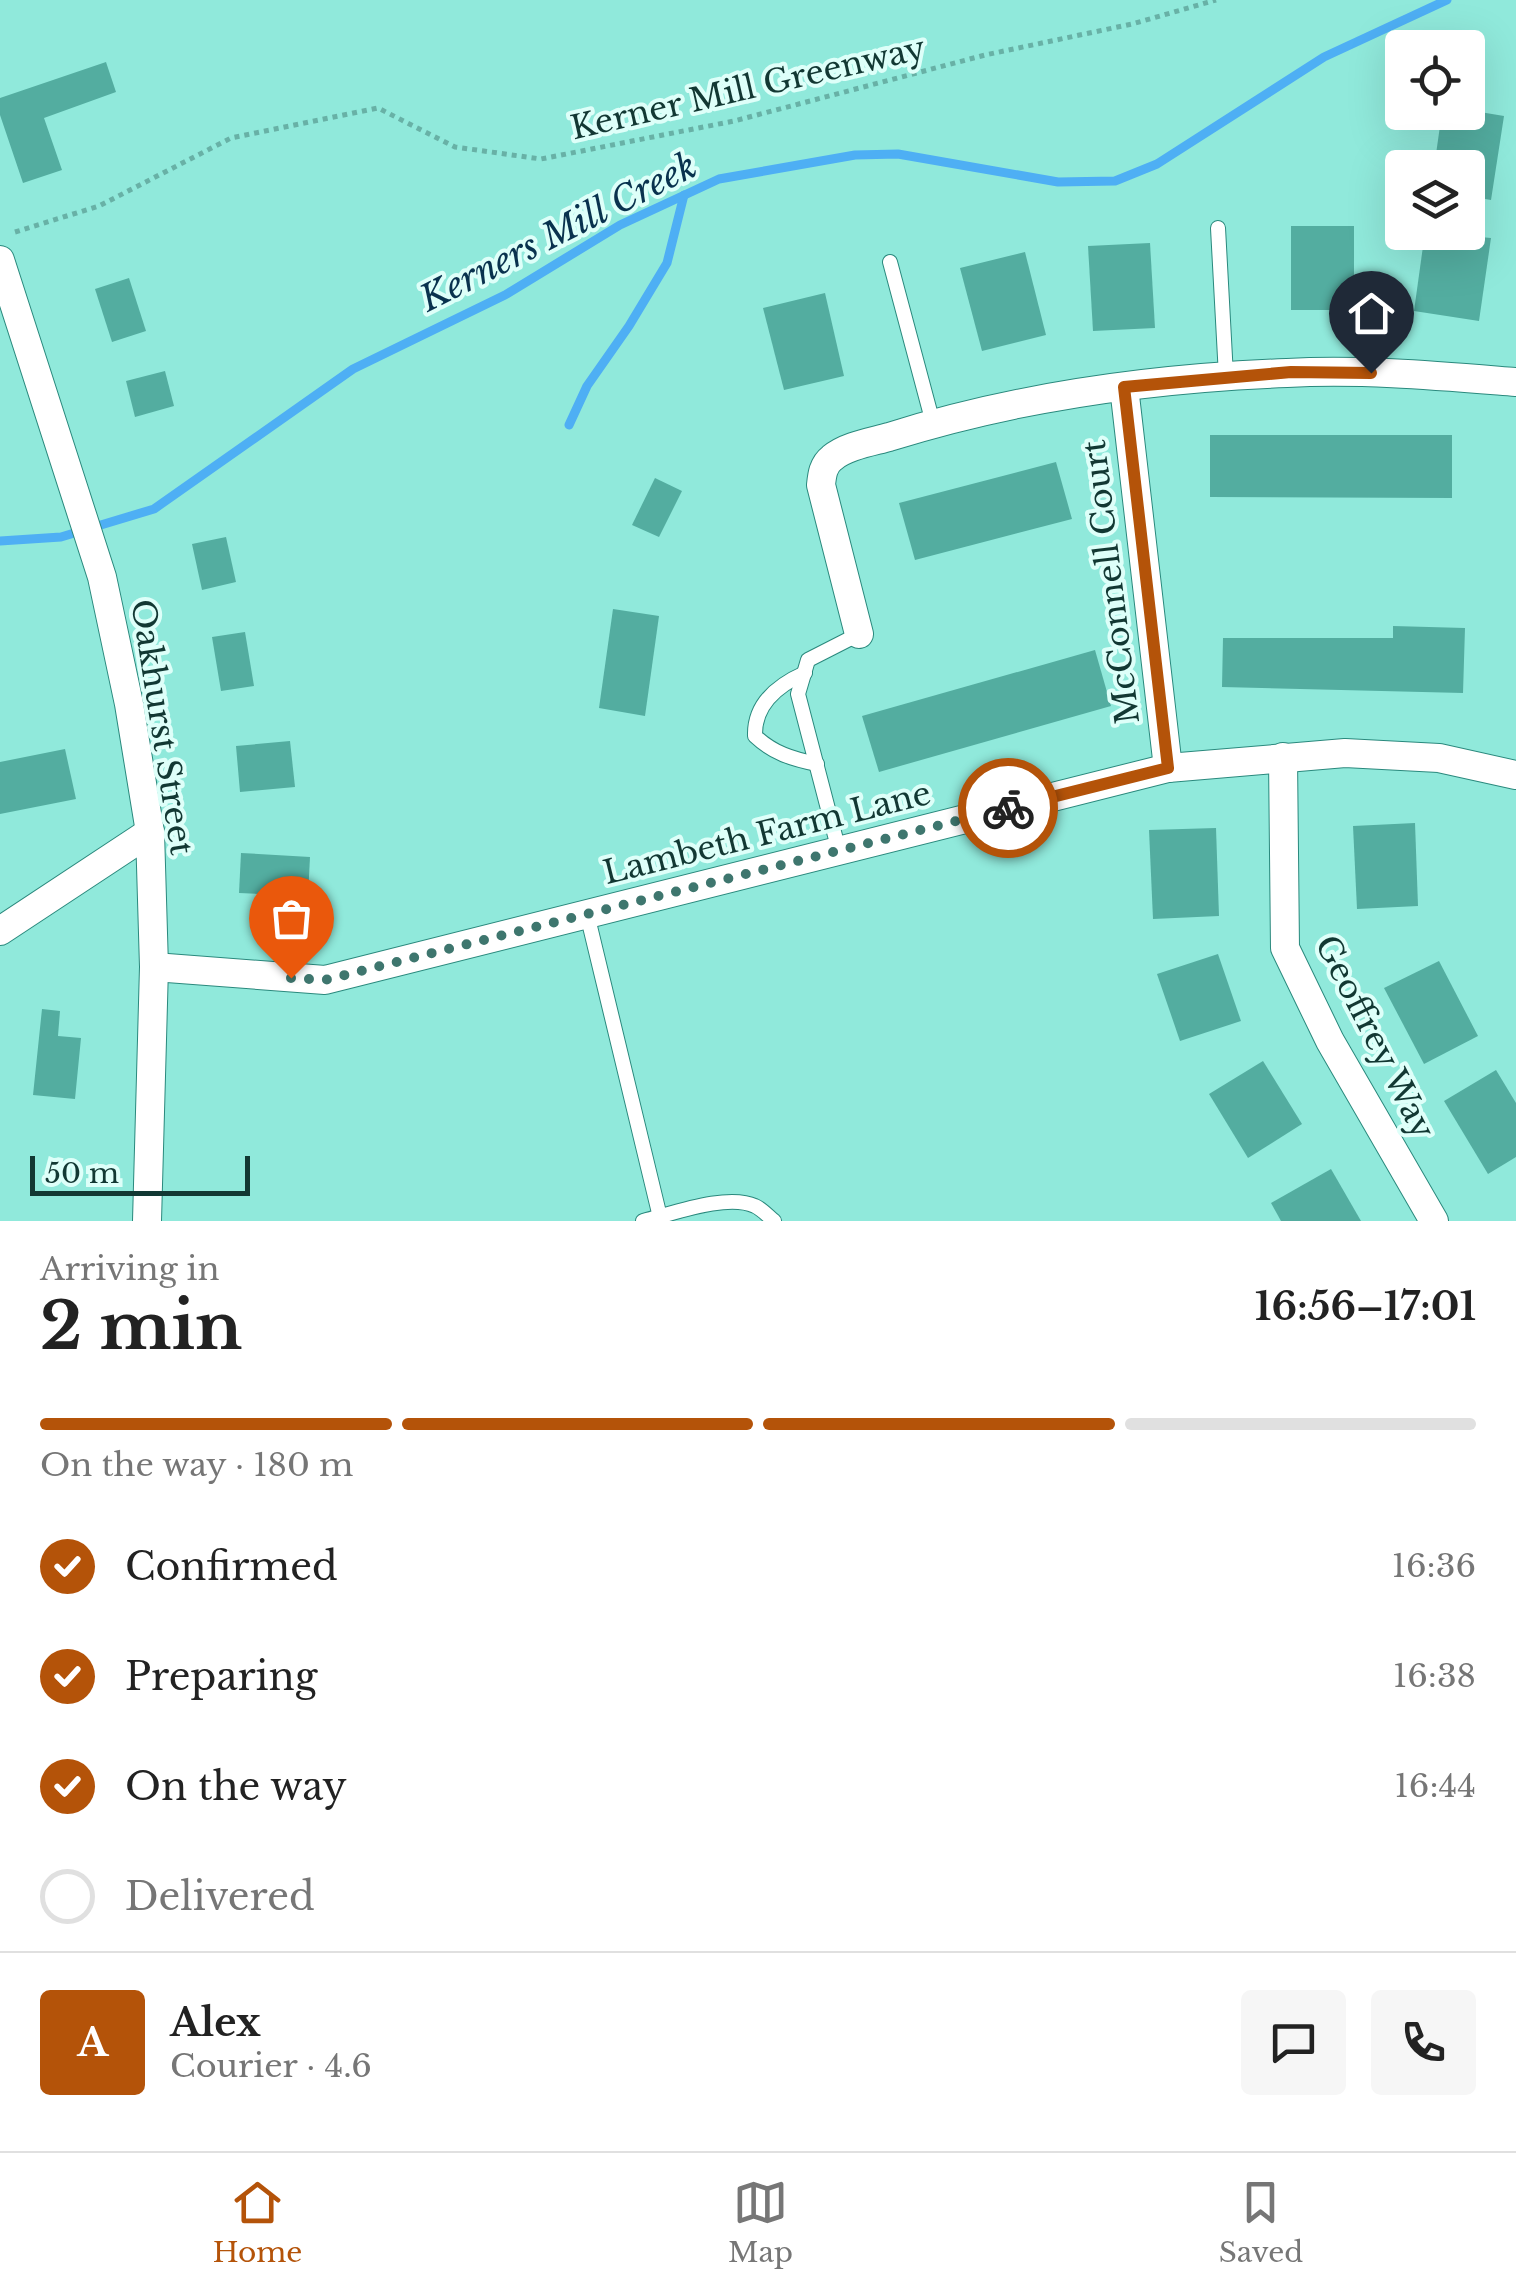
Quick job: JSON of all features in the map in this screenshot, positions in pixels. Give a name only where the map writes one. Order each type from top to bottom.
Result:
[{"type":"street","name":"Oakhurst Street","points":[[0,260],[102,577],[129,704],[150,832],[154,968],[146,1221]]},
{"type":"street","points":[[859,634],[821,485],[822,473],[834,456],[933,423],[1124,387],[1291,372],[1393,373],[1516,382]]},
{"type":"street","name":"McConnell Court","points":[[1124,387],[1168,768]]},
{"type":"street","name":"Lambeth Farm Lane","points":[[154,968],[325,980],[1168,768],[1345,753],[1438,758],[1516,776]]},
{"type":"street","name":"Geoffrey Way","points":[[1284,756],[1285,948],[1330,1041],[1434,1221]]},
{"type":"street","points":[[0,931],[150,832]]},
{"type":"lane","points":[[1218,228],[1226,376]]},
{"type":"lane","points":[[890,262],[933,423]]},
{"type":"lane","points":[[839,851],[798,694],[808,660],[859,634]]},
{"type":"lane","points":[[804,673],[766,700],[754,719],[755,736],[787,758],[817,764]]},
{"type":"lane","points":[[587,914],[660,1217]]},
{"type":"lane","points":[[642,1221],[714,1204],[753,1205],[769,1216]]},
{"type":"path","name":"Kerner Mill Greenway","points":[[16,232],[99,206],[231,138],[378,108],[454,147],[541,159],[734,121],[1216,0]]},
{"type":"building","points":[[106,62],[116,92],[44,118],[62,170],[23,183],[0,115],[0,98]]},
{"type":"building","points":[[1485,113],[1504,116],[1491,200],[1485,199],[1485,150],[1437,150],[1439,130],[1485,130]]},
{"type":"building","points":[[1291,226],[1354,226],[1354,310],[1291,310]]},
{"type":"building","points":[[1485,237],[1491,238],[1479,321],[1414,311],[1422,250],[1485,250]]},
{"type":"building","points":[[1150,243],[1155,328],[1093,331],[1088,246]]},
{"type":"building","points":[[1025,252],[1046,335],[982,351],[960,268]]},
{"type":"building","points":[[129,278],[146,331],[112,342],[95,289]]},
{"type":"building","points":[[825,293],[844,376],[784,390],[763,308]]},
{"type":"building","points":[[165,371],[174,406],[135,417],[126,381]]},
{"type":"building","points":[[1210,435],[1452,435],[1452,498],[1210,497]]},
{"type":"building","points":[[1056,462],[1072,519],[915,560],[899,503]]},
{"type":"building","points":[[655,478],[682,491],[659,537],[632,525]]},
{"type":"building","points":[[226,537],[236,582],[202,590],[192,544]]},
{"type":"building","points":[[613,609],[659,616],[645,716],[599,708]]},
{"type":"building","points":[[1393,626],[1465,628],[1463,693],[1222,687],[1223,638],[1393,638]]},
{"type":"building","points":[[245,632],[254,686],[221,691],[212,637]]},
{"type":"building","points":[[1095,650],[1111,706],[879,772],[862,716]]},
{"type":"building","points":[[290,741],[295,787],[240,792],[236,746]]},
{"type":"building","points":[[65,749],[76,799],[0,814],[0,762]]},
{"type":"building","points":[[1415,823],[1418,906],[1357,909],[1353,826]]},
{"type":"building","points":[[1216,828],[1219,916],[1153,919],[1149,830]]},
{"type":"building","points":[[241,853],[310,857],[308,896],[239,893]]},
{"type":"building","points":[[1218,954],[1241,1021],[1180,1041],[1157,974]]},
{"type":"building","points":[[1439,961],[1478,1036],[1424,1064],[1384,988]]},
{"type":"building","points":[[42,1009],[60,1011],[58,1036],[81,1038],[75,1099],[33,1095]]},
{"type":"building","points":[[1263,1061],[1302,1124],[1248,1158],[1209,1094]]},
{"type":"building","points":[[1496,1070],[1516,1103],[1516,1157],[1488,1174],[1444,1101]]},
{"type":"building","points":[[1331,1169],[1361,1221],[1281,1221],[1271,1203]]},
{"type":"waterway","name":"Kerners Mill Creek","points":[[0,541],[61,537],[154,509],[353,369],[505,295],[620,225],[719,179],[855,155],[898,154],[1058,182],[1115,181],[1157,164],[1324,57],[1447,0]]},
{"type":"waterway","points":[[569,425],[587,386],[667,263],[684,195]]},
{"type":"way so far","points":[[291,978],[325,980],[1008,808]]},
{"type":"route","points":[[1008,808],[1168,768],[1124,387],[1291,372],[1371,373]]}]
